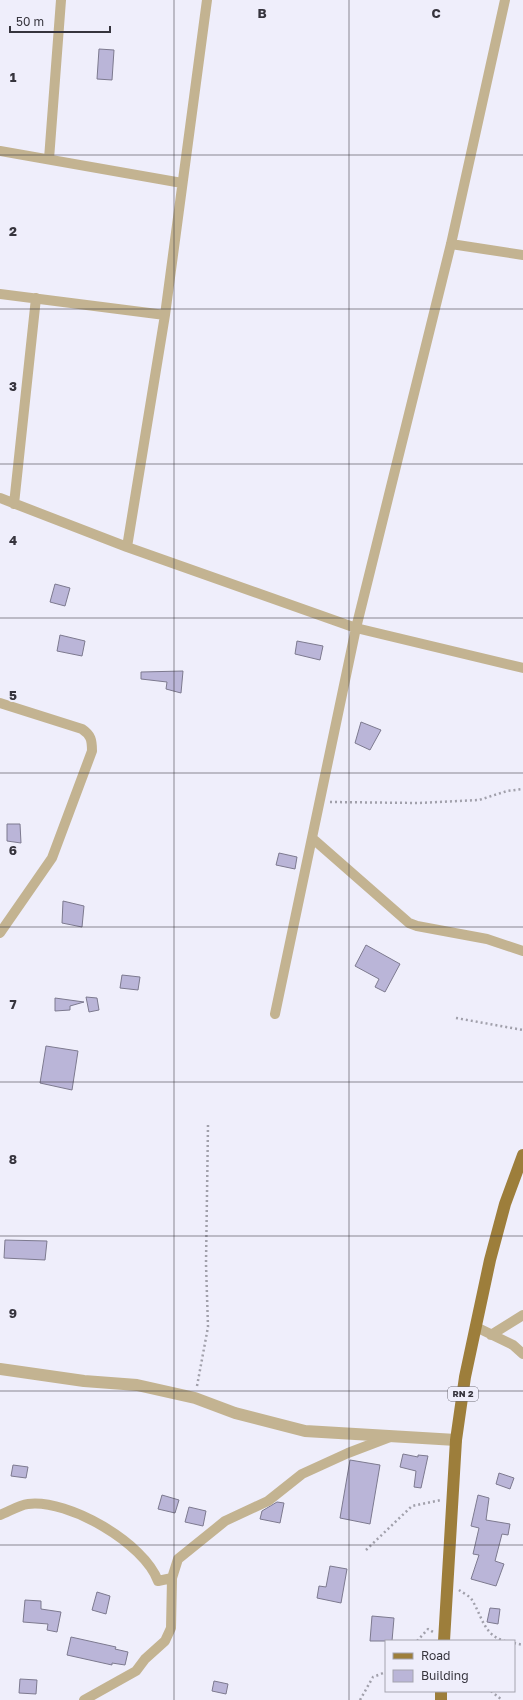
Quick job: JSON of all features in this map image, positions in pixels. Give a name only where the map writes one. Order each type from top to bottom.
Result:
[{"type":"main road","name":"RN 2","points":[[442,1639],[449,1583],[456,1440],[466,1377],[489,1264],[505,1204],[523,1155]]},
{"type":"street","points":[[49,159],[61,0]]},
{"type":"street","points":[[128,547],[166,315],[207,0]]},
{"type":"street","points":[[275,1014],[356,628],[451,244],[506,0]]},
{"type":"street","points":[[0,151],[182,184]]},
{"type":"street","points":[[451,244],[523,255]]},
{"type":"street","points":[[0,294],[166,315]]},
{"type":"street","points":[[14,504],[36,298]]},
{"type":"street","points":[[0,498],[128,547],[356,628],[523,668]]},
{"type":"street","points":[[0,702],[82,729],[88,733],[92,740],[92,751],[52,858],[0,933]]},
{"type":"street","points":[[312,838],[409,923],[417,926],[487,939],[523,951]]},
{"type":"street","points":[[491,1335],[523,1315]]},
{"type":"street","points":[[476,1327],[513,1345],[523,1354]]},
{"type":"street","points":[[0,1369],[84,1381],[136,1385],[195,1398],[235,1413],[305,1430],[456,1440]]},
{"type":"street","points":[[84,1700],[136,1671],[145,1659],[165,1642],[171,1628],[172,1578],[178,1559],[224,1521],[268,1501],[302,1474],[348,1453],[393,1436]]},
{"type":"street","points":[[0,1515],[28,1504],[55,1506],[94,1520],[128,1543],[153,1568],[158,1581],[172,1578]]},
{"type":"path","points":[[319,802],[418,803],[479,800],[507,791],[523,789]]},
{"type":"path","points":[[456,1018],[523,1030]]},
{"type":"path","points":[[195,1398],[208,1327],[206,1264],[208,1125]]},
{"type":"path","points":[[366,1550],[412,1506],[454,1497]]},
{"type":"path","points":[[449,1583],[471,1599],[482,1624],[496,1639],[500,1640]]},
{"type":"path","points":[[418,1640],[428,1628],[442,1639]]},
{"type":"path","points":[[360,1700],[373,1677],[385,1672]]},
{"type":"path","points":[[493,1692],[502,1700]]},
{"type":"building","points":[[99,49],[114,50],[112,80],[97,79]]},
{"type":"building","points":[[55,584],[70,588],[65,606],[50,602]]},
{"type":"building","points":[[60,635],[85,641],[82,656],[57,651]]},
{"type":"building","points":[[297,641],[323,646],[320,660],[295,654]]},
{"type":"building","points":[[183,671],[181,693],[166,689],[167,682],[141,679],[141,672]]},
{"type":"building","points":[[361,722],[381,730],[370,750],[355,743]]},
{"type":"building","points":[[7,824],[20,824],[21,843],[7,841]]},
{"type":"building","points":[[279,853],[297,857],[295,869],[276,865]]},
{"type":"building","points":[[63,901],[84,906],[82,927],[62,923]]},
{"type":"building","points":[[366,945],[400,964],[385,992],[375,987],[379,979],[355,966]]},
{"type":"building","points":[[122,975],[140,977],[138,990],[120,988]]},
{"type":"building","points":[[86,997],[97,998],[99,1010],[89,1012]]},
{"type":"building","points":[[55,998],[84,1002],[70,1006],[70,1010],[55,1011]]},
{"type":"building","points":[[46,1046],[78,1051],[72,1090],[40,1083]]},
{"type":"building","points":[[5,1240],[47,1241],[45,1260],[4,1258]]},
{"type":"building","points":[[403,1454],[418,1457],[418,1455],[428,1456],[421,1488],[414,1487],[416,1471],[400,1467]]},
{"type":"building","points":[[350,1460],[380,1465],[370,1524],[340,1518]]},
{"type":"building","points":[[13,1465],[28,1467],[26,1478],[11,1476]]},
{"type":"building","points":[[499,1473],[514,1478],[510,1489],[496,1484]]},
{"type":"building","points":[[162,1495],[179,1500],[175,1513],[158,1509]]},
{"type":"building","points":[[478,1495],[489,1498],[486,1520],[510,1524],[508,1535],[502,1534],[495,1561],[504,1564],[496,1586],[471,1579],[479,1555],[473,1554],[479,1528],[471,1526]]},
{"type":"building","points":[[277,1502],[284,1503],[280,1523],[260,1519],[262,1511]]},
{"type":"building","points":[[189,1507],[206,1511],[203,1526],[185,1522]]},
{"type":"building","points":[[330,1566],[347,1569],[341,1603],[317,1598],[319,1586],[326,1587]]},
{"type":"building","points":[[97,1592],[110,1596],[106,1614],[92,1610]]},
{"type":"building","points":[[25,1600],[41,1601],[41,1609],[61,1612],[57,1632],[47,1630],[48,1624],[23,1622]]},
{"type":"building","points":[[490,1608],[500,1609],[498,1624],[487,1622]]},
{"type":"building","points":[[372,1616],[394,1618],[392,1640],[370,1641]]},
{"type":"building","points":[[71,1637],[116,1647],[115,1649],[128,1652],[125,1665],[112,1663],[112,1665],[67,1655]]},
{"type":"building","points":[[20,1679],[37,1680],[36,1694],[19,1693]]},
{"type":"building","points":[[214,1681],[228,1684],[226,1694],[212,1691]]}]
